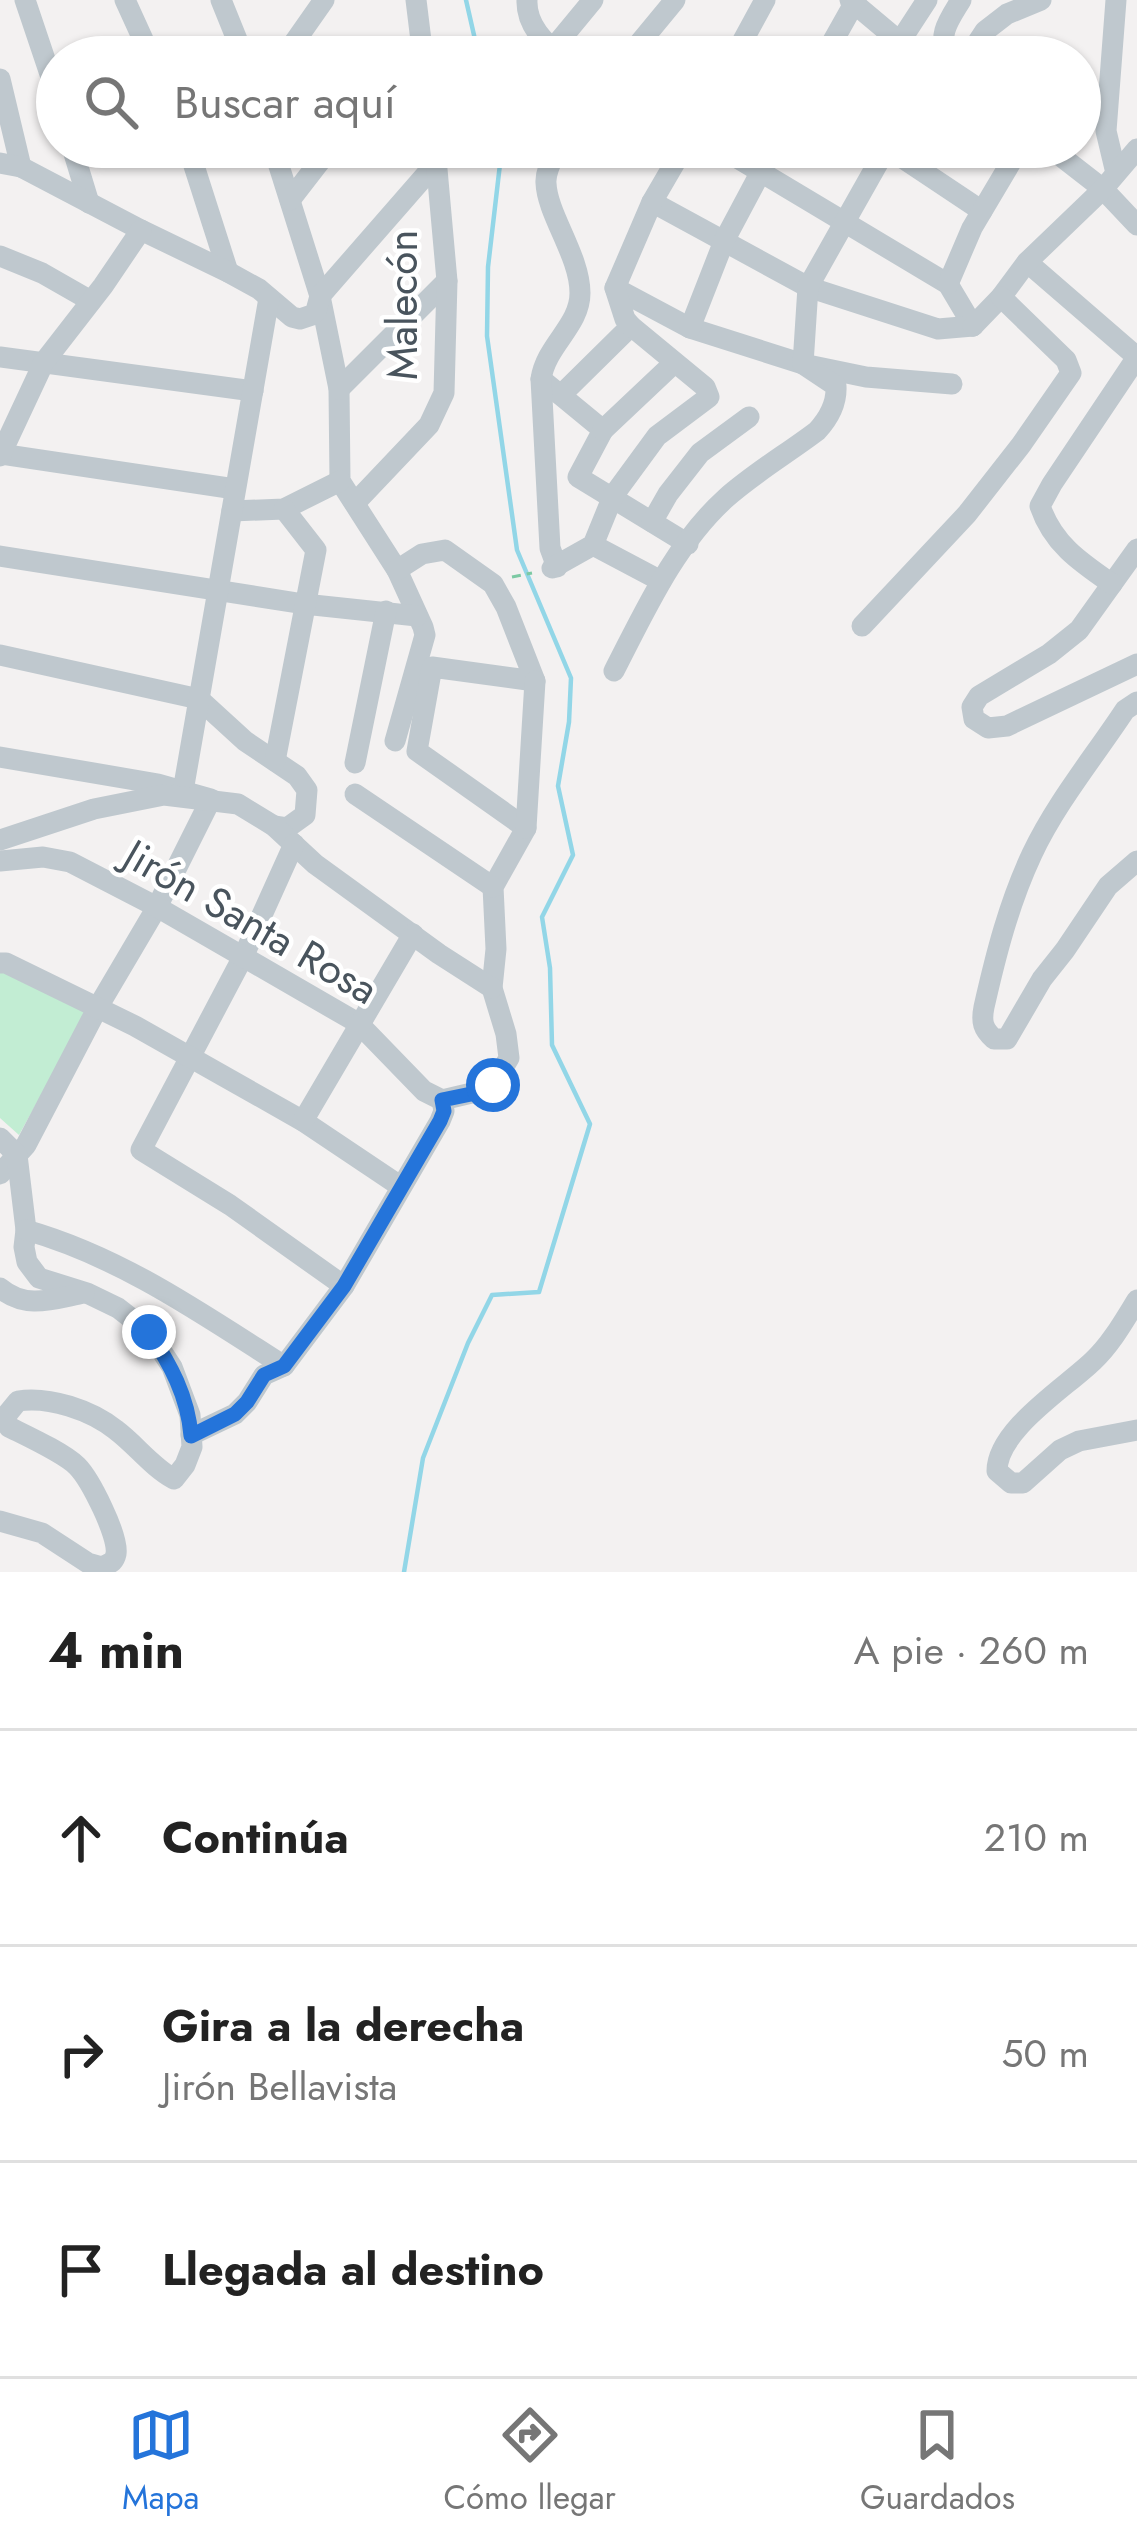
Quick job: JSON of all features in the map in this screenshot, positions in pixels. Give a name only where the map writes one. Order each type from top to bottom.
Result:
[{"type":"street","points":[[25,0],[37,36]]},
{"type":"street","points":[[125,0],[141,36]]},
{"type":"street","points":[[221,0],[236,36]]},
{"type":"street","points":[[299,36],[324,0]]},
{"type":"street","points":[[416,0],[420,34]]},
{"type":"street","points":[[527,0],[527,13],[540,36]]},
{"type":"street","points":[[567,36],[592,0]]},
{"type":"street","points":[[645,36],[675,0]]},
{"type":"street","points":[[748,36],[765,0]]},
{"type":"street","points":[[904,36],[927,0]]},
{"type":"street","points":[[942,36],[961,0]]},
{"type":"street","points":[[982,36],[1007,14],[1041,0]]},
{"type":"street","points":[[1116,0],[1106,131],[1110,181],[1137,225]]},
{"type":"street","points":[[835,36],[853,1],[891,36]]},
{"type":"street","points":[[0,79],[10,165],[228,272],[300,320],[316,311],[320,296],[425,168]]},
{"type":"street","points":[[652,202],[808,287],[938,329],[973,326],[1027,262],[1137,149]]},
{"type":"street","points":[[79,168],[88,203]]},
{"type":"street","points":[[195,168],[228,272]]},
{"type":"street","points":[[280,168],[320,296],[339,389],[340,481],[397,570],[424,635],[395,741]]},
{"type":"street","points":[[290,200],[315,168]]},
{"type":"street","name":"Malecón","points":[[355,503],[429,425],[444,393],[447,280],[437,168]]},
{"type":"street","points":[[549,168],[545,188],[580,290],[578,309],[543,364],[541,379],[554,568],[593,544],[613,496],[657,436],[709,397],[705,387],[631,326],[615,288],[672,168]]},
{"type":"street","points":[[753,168],[948,284],[973,326]]},
{"type":"street","points":[[690,328],[724,241],[762,168]]},
{"type":"street","points":[[803,364],[808,287],[874,168]]},
{"type":"street","points":[[918,168],[982,211]]},
{"type":"street","points":[[948,284],[1008,168]]},
{"type":"street","points":[[1087,168],[1110,181]]},
{"type":"street","points":[[141,230],[44,362],[0,454],[284,509],[340,481]]},
{"type":"street","points":[[0,256],[91,301]]},
{"type":"street","points":[[1027,262],[1137,357],[1040,506],[1047,526],[1070,554],[1112,584]]},
{"type":"street","points":[[339,389],[447,280]]},
{"type":"street","points":[[615,288],[690,328],[803,364],[952,384]]},
{"type":"street","points":[[862,626],[967,514],[1071,373],[1066,360],[1001,297]]},
{"type":"street","points":[[183,790],[269,298]]},
{"type":"street","points":[[561,395],[631,326]]},
{"type":"street","points":[[0,357],[253,391]]},
{"type":"street","points":[[578,477],[604,430],[674,363]]},
{"type":"street","points":[[614,671],[661,581],[726,498],[829,418],[836,386],[803,364]]},
{"type":"street","points":[[541,379],[604,430]]},
{"type":"street","points":[[652,522],[700,453],[749,417]]},
{"type":"street","points":[[545,459],[688,544]]},
{"type":"street","points":[[275,761],[316,550],[284,509]]},
{"type":"street","points":[[593,544],[661,581]]},
{"type":"street","points":[[1137,549],[1079,630],[979,696],[972,707],[974,719],[988,728],[1007,726],[1137,664]]},
{"type":"street","points":[[191,1436],[235,1414],[264,1375],[284,1366],[344,1286],[440,1121],[442,1100],[493,1085],[508,1058],[492,988],[494,887],[526,828],[535,681],[493,584],[445,550],[422,554],[397,570]]},
{"type":"street","points":[[0,556],[304,604],[418,616]]},
{"type":"street","points":[[355,763],[386,611]]},
{"type":"street","points":[[0,655],[199,699],[245,741],[297,776],[307,790],[305,815],[287,828],[274,826]]},
{"type":"street","points":[[526,828],[417,752],[432,667],[535,681]]},
{"type":"street","points":[[1137,701],[1125,710],[1033,851],[1002,929],[983,1007],[985,1031],[994,1040],[1007,1039],[1042,979],[1108,886],[1137,861]]},
{"type":"street","points":[[0,757],[158,784],[211,800]]},
{"type":"street","points":[[355,794],[494,887]]},
{"type":"street","points":[[0,840],[94,809],[164,795],[238,805],[274,826],[315,864],[492,988]]},
{"type":"street","points":[[0,1174],[35,1127],[98,1006],[157,908],[211,800]]},
{"type":"street","points":[[294,844],[244,955],[141,1150],[230,1205],[344,1286]]},
{"type":"street","name":"Jirón Santa Rosa","points":[[0,861],[43,857],[70,862],[244,955],[358,1022],[424,1090],[442,1100]]},
{"type":"street","points":[[303,1121],[413,934]]},
{"type":"street","points":[[0,963],[98,1006],[303,1121],[400,1186]]},
{"type":"street","points":[[0,1138],[17,1155],[27,1262],[39,1278],[118,1308],[149,1332],[172,1367],[190,1415],[192,1447],[174,1479],[112,1426],[69,1406],[18,1401],[5,1418],[5,1428],[76,1466],[101,1505],[116,1554],[112,1567],[102,1567],[42,1532],[4,1529]]},
{"type":"street","points":[[26,1230],[152,1282],[284,1366]]},
{"type":"street","points":[[0,1288],[13,1299],[34,1303],[87,1293]]},
{"type":"street","points":[[1137,1300],[1094,1360],[1010,1439],[997,1456],[997,1472],[1011,1483],[1023,1483],[1060,1450],[1079,1441],[1137,1430]]},
{"type":"path","points":[[497,580],[554,568]]},
{"type":"green space","points":[[0,971],[89,1008],[19,1135],[0,1118]]},
{"type":"waterway","points":[[466,0],[474,36]]},
{"type":"waterway","points":[[404,1572],[423,1458],[468,1343],[492,1295],[539,1292],[590,1124],[552,1045],[550,968],[542,917],[573,855],[558,786],[571,678],[517,550],[487,336],[488,267],[500,168]]},
{"type":"route","points":[[149,1332],[172,1367],[190,1415],[191,1436],[235,1414],[264,1375],[284,1366],[344,1286],[440,1121],[442,1100],[493,1085]]}]
